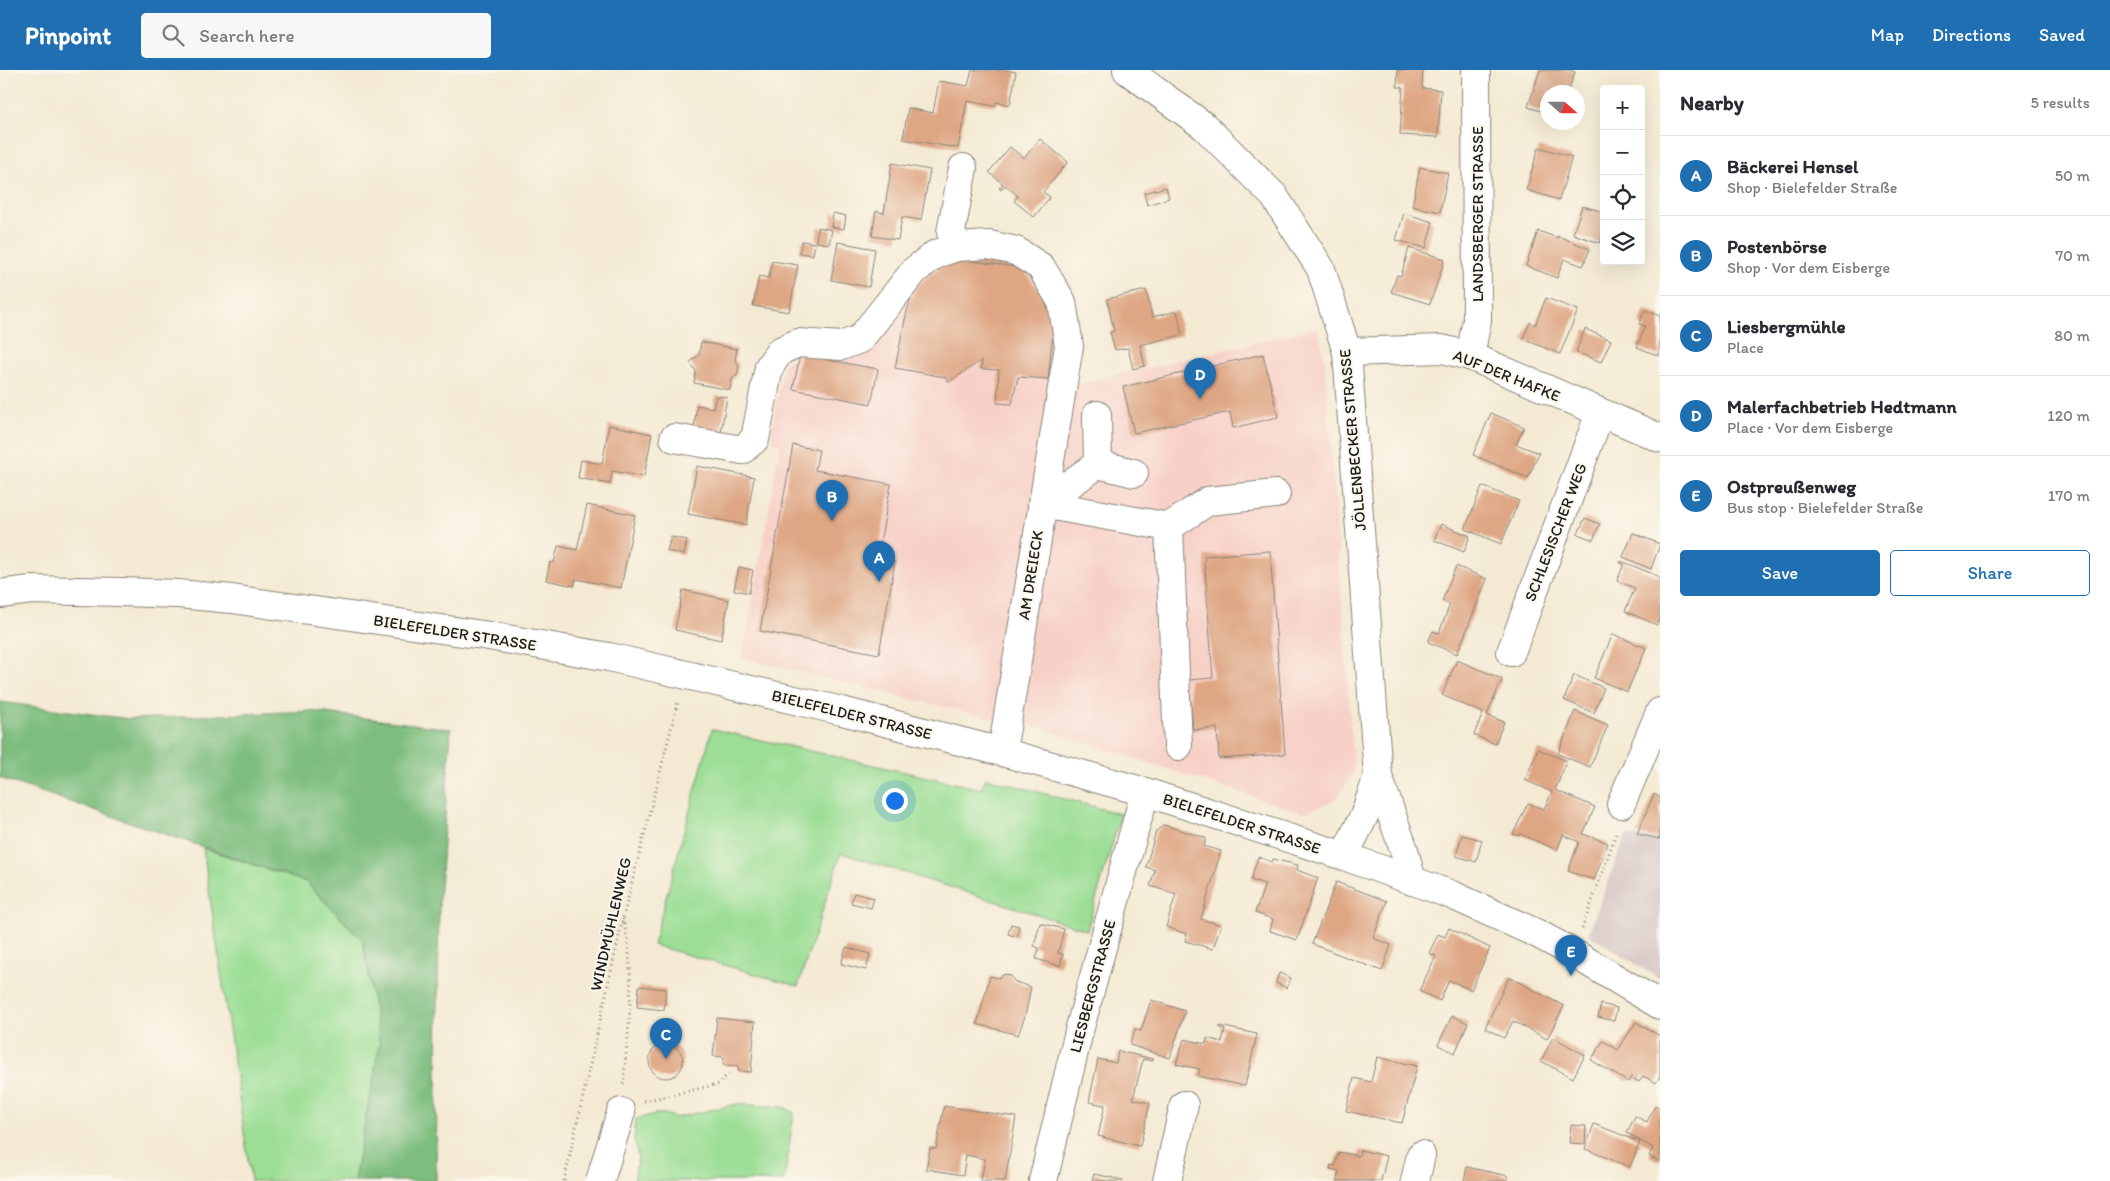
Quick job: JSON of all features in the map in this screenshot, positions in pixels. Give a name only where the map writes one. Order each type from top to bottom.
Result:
[{"type":"main road","name":"JÖLLENBECKER STRASSE","points":[[1127,70],[1204,126],[1274,196],[1321,269],[1358,352],[1378,776],[1402,843],[1412,881]]},
{"type":"main road","name":"LANDSBERGER STRASSE","points":[[1470,356],[1477,320],[1476,70]]},
{"type":"main road","points":[[674,438],[742,450],[755,440],[769,367],[780,351],[798,343],[841,346],[860,339],[915,270],[936,254],[957,246],[951,232],[963,168]]},
{"type":"main road","name":"AM DREIECK","points":[[957,246],[990,245],[1016,251],[1041,267],[1062,302],[1069,346],[1002,752]]},
{"type":"main road","name":"AUF DER HAFKE","points":[[1358,352],[1442,349],[1470,356],[1600,414],[1660,438]]},
{"type":"main road","name":"SCHLESISCHER WEG","points":[[1511,652],[1600,414]]},
{"type":"main road","points":[[1097,415],[1098,464]]},
{"type":"main road","points":[[1042,504],[1098,464],[1134,473]]},
{"type":"main road","points":[[1042,504],[1169,527],[1208,501],[1276,494]]},
{"type":"main road","points":[[1169,527],[1178,746]]},
{"type":"main road","name":"BIELEFELDER STRASSE","points":[[0,594],[32,590],[178,594],[232,598],[483,635],[609,657],[685,674],[1002,752],[1145,792],[1344,856],[1452,895],[1538,934],[1574,953],[1660,1005]]},
{"type":"main road","points":[[1621,804],[1660,712]]},
{"type":"main road","name":"JÖLLENBECKER STRASSE","points":[[1344,856],[1364,816],[1378,776]]},
{"type":"main road","name":"LIESBERGSTRASSE","points":[[1043,1181],[1079,1031],[1145,792]]},
{"type":"main road","points":[[1166,1181],[1184,1105]]},
{"type":"main road","points":[[600,1181],[621,1112]]},
{"type":"main road","points":[[1415,1181],[1421,1154]]},
{"type":"path","name":"WINDMÜHLENWEG","points":[[564,1181],[623,918],[685,674]]},
{"type":"path","points":[[1574,953],[1619,828],[1621,804]]},
{"type":"path","points":[[621,1112],[630,1000],[628,939],[623,918]]},
{"type":"path","points":[[621,1112],[634,1104],[719,1084],[728,1074]]},
{"type":"shaded area","points":[[979,259],[1024,267],[1041,288],[1052,311],[1071,386],[1317,328],[1325,361],[1354,773],[1335,800],[1303,813],[1034,726],[986,717],[742,658],[780,446],[772,440],[771,431],[784,364],[800,354],[855,354],[875,343],[914,286],[926,274],[953,260]]},
{"type":"shaded area","points":[[1626,835],[1660,840],[1660,979],[1588,934]]},
{"type":"green space","points":[[0,702],[130,719],[310,711],[451,729],[439,903],[436,1181],[354,1181],[380,1044],[363,941],[306,882],[0,778]]},
{"type":"green space","points":[[712,729],[981,789],[986,778],[1121,814],[1087,930],[841,853],[798,986],[653,945]]},
{"type":"green space","points":[[203,848],[306,882],[363,941],[380,1044],[354,1181],[251,1181]]},
{"type":"green space","points":[[736,1104],[784,1107],[794,1113],[784,1181],[634,1181],[638,1157],[634,1139],[636,1119],[656,1114],[666,1114],[675,1118]]},
{"type":"building","points":[[972,70],[1016,72],[1010,105],[996,102],[995,106],[967,101],[958,148],[903,139],[908,108],[933,113],[939,81],[968,86]]},
{"type":"building","points":[[1398,70],[1423,70],[1422,88],[1441,90],[1438,137],[1400,135],[1403,87],[1397,87]]},
{"type":"building","points":[[1540,70],[1569,70],[1575,72],[1570,85],[1540,85],[1540,111],[1528,107]]},
{"type":"building","points":[[1040,139],[1068,162],[1043,192],[1050,197],[1034,217],[1014,201],[1018,196],[1005,185],[1001,190],[999,188],[1003,184],[989,172],[1010,147],[1024,158]]},
{"type":"building","points":[[1539,147],[1572,157],[1559,200],[1526,190]]},
{"type":"building","points":[[892,163],[930,170],[921,220],[902,217],[898,240],[872,236],[876,211],[884,213]]},
{"type":"building","points":[[1420,167],[1448,173],[1440,212],[1412,206]]},
{"type":"building","points":[[1166,187],[1169,198],[1147,205],[1144,193]]},
{"type":"building","points":[[1582,206],[1600,211],[1600,243],[1573,234]]},
{"type":"building","points":[[833,213],[846,216],[844,229],[831,227]]},
{"type":"building","points":[[1404,213],[1433,222],[1426,248],[1396,240]]},
{"type":"building","points":[[818,227],[832,230],[829,244],[816,242]]},
{"type":"building","points":[[1538,231],[1558,238],[1558,236],[1590,249],[1583,266],[1564,259],[1557,278],[1526,266]]},
{"type":"building","points":[[802,241],[815,243],[813,255],[799,253]]},
{"type":"building","points":[[838,242],[875,249],[869,287],[831,280]]},
{"type":"building","points":[[1409,248],[1445,259],[1430,304],[1391,292],[1397,275],[1401,276]]},
{"type":"building","points":[[965,260],[1022,268],[1039,290],[1049,311],[1053,332],[1048,379],[1018,377],[1012,404],[997,403],[999,370],[981,369],[982,360],[949,382],[945,377],[895,368],[906,315],[911,298],[918,285],[940,267]]},
{"type":"building","points":[[772,261],[798,265],[789,312],[753,306],[759,276],[769,278]]},
{"type":"building","points":[[1146,290],[1152,317],[1177,311],[1182,335],[1140,345],[1145,366],[1133,369],[1128,348],[1115,350],[1110,332],[1114,331],[1107,299]]},
{"type":"building","points":[[1546,298],[1578,310],[1560,354],[1523,339],[1530,322],[1535,325]]},
{"type":"building","points":[[1645,310],[1660,316],[1659,356],[1637,347],[1645,326],[1639,324]]},
{"type":"building","points":[[1585,329],[1611,340],[1601,362],[1576,352]]},
{"type":"building","points":[[701,342],[737,349],[735,360],[739,365],[737,375],[732,379],[730,390],[694,383],[696,371],[690,362],[699,355]]},
{"type":"building","points":[[1263,354],[1278,417],[1233,428],[1230,412],[1134,433],[1123,387]]},
{"type":"building","points":[[800,355],[878,369],[871,404],[793,389]]},
{"type":"building","points":[[716,396],[727,397],[721,432],[694,428],[697,405],[713,408]]},
{"type":"building","points":[[1491,413],[1524,427],[1516,444],[1539,453],[1528,478],[1473,455]]},
{"type":"building","points":[[609,425],[652,434],[644,477],[612,471],[610,484],[578,478],[581,460],[602,464]]},
{"type":"building","points":[[793,445],[819,450],[815,470],[891,484],[877,559],[895,562],[879,654],[760,631]]},
{"type":"building","points":[[697,466],[754,477],[746,525],[688,514]]},
{"type":"building","points":[[1482,486],[1519,501],[1501,544],[1465,529]]},
{"type":"building","points":[[587,505],[635,515],[621,588],[576,579],[574,586],[546,580],[550,562],[554,563],[558,546],[577,550]]},
{"type":"building","points":[[1585,518],[1600,524],[1593,540],[1578,534]]},
{"type":"building","points":[[1441,524],[1470,536],[1464,552],[1434,540]]},
{"type":"building","points":[[1633,533],[1660,544],[1651,569],[1623,557]]},
{"type":"building","points":[[671,537],[687,540],[684,555],[667,551]]},
{"type":"building","points":[[1270,551],[1285,754],[1219,759],[1217,728],[1193,730],[1189,680],[1213,678],[1204,556]]},
{"type":"building","points":[[1621,561],[1660,577],[1660,618],[1657,625],[1625,611],[1635,588],[1617,581],[1624,564],[1620,563]]},
{"type":"building","points":[[1456,566],[1487,579],[1457,654],[1428,642],[1433,631],[1439,633],[1450,604],[1442,601]]},
{"type":"building","points":[[739,567],[753,570],[749,593],[734,590]]},
{"type":"building","points":[[683,590],[729,600],[721,640],[675,630]]},
{"type":"building","points":[[1613,634],[1646,648],[1627,692],[1594,678]]},
{"type":"building","points":[[1457,660],[1502,679],[1487,715],[1504,722],[1495,744],[1474,735],[1483,713],[1442,695]]},
{"type":"building","points":[[1574,675],[1604,688],[1594,713],[1564,700]]},
{"type":"building","points":[[1575,711],[1608,725],[1590,767],[1558,754]]},
{"type":"building","points":[[1538,749],[1567,761],[1555,790],[1595,807],[1583,834],[1608,843],[1594,880],[1568,871],[1579,842],[1563,835],[1557,850],[1520,834],[1519,836],[1513,834],[1528,803],[1544,809],[1552,792],[1525,780]]},
{"type":"building","points":[[1654,794],[1660,797],[1660,839],[1637,834]]},
{"type":"building","points":[[1164,825],[1206,838],[1204,846],[1221,851],[1201,919],[1221,925],[1213,949],[1185,941],[1187,934],[1166,927],[1176,894],[1150,886],[1155,870],[1146,867],[1156,831]]},
{"type":"building","points":[[1462,835],[1482,840],[1476,862],[1456,856]]},
{"type":"building","points":[[1258,857],[1272,862],[1273,859],[1298,865],[1297,870],[1318,878],[1297,940],[1270,931],[1273,919],[1255,913],[1265,884],[1251,880]]},
{"type":"building","points":[[1336,882],[1387,901],[1373,938],[1391,945],[1382,971],[1312,944]]},
{"type":"building","points":[[854,893],[874,898],[871,908],[851,903]]},
{"type":"building","points":[[1040,923],[1064,929],[1058,953],[1063,954],[1060,966],[1036,959],[1039,948],[1034,946]]},
{"type":"building","points":[[1011,924],[1019,926],[1017,937],[1008,934]]},
{"type":"building","points":[[1449,928],[1490,948],[1471,990],[1449,980],[1440,1001],[1419,991],[1436,956],[1429,953],[1438,934],[1445,937]]},
{"type":"building","points":[[846,947],[870,954],[866,970],[841,964]]},
{"type":"building","points":[[1279,973],[1291,978],[1287,988],[1276,983]]},
{"type":"building","points":[[1005,974],[1011,976],[1015,982],[1031,987],[1025,1016],[1018,1035],[977,1024],[990,976],[998,978]]},
{"type":"building","points":[[1509,977],[1564,1006],[1547,1039],[1513,1021],[1504,1038],[1485,1028]]},
{"type":"building","points":[[639,986],[666,989],[664,1010],[637,1007]]},
{"type":"building","points":[[1151,1000],[1185,1011],[1170,1058],[1130,1045],[1135,1029],[1141,1031]]},
{"type":"building","points":[[1601,1004],[1617,1008],[1614,1021],[1598,1017]]},
{"type":"building","points":[[1452,1016],[1468,1023],[1455,1053],[1438,1045]]},
{"type":"building","points":[[717,1018],[755,1022],[751,1072],[738,1071],[738,1066],[723,1065],[724,1057],[713,1056]]},
{"type":"building","points":[[1636,1022],[1660,1036],[1660,1076],[1656,1083],[1643,1076],[1639,1082],[1631,1077],[1628,1082],[1591,1060],[1603,1041],[1618,1050]]},
{"type":"building","points":[[1220,1026],[1257,1034],[1245,1086],[1198,1076],[1200,1069],[1176,1064],[1184,1039],[1206,1044],[1207,1038],[1222,1042],[1225,1029],[1220,1028]]},
{"type":"building","points":[[1553,1037],[1585,1055],[1573,1078],[1541,1061]]},
{"type":"building","points":[[666,1044],[673,1045],[678,1049],[682,1054],[682,1068],[678,1073],[673,1077],[666,1078],[659,1077],[654,1073],[650,1068],[649,1061],[650,1054],[654,1049],[659,1045]]},
{"type":"building","points":[[1118,1051],[1153,1059],[1153,1061],[1143,1059],[1133,1099],[1150,1103],[1140,1146],[1098,1136],[1105,1105],[1089,1102],[1098,1059],[1116,1063]]},
{"type":"building","points":[[1377,1057],[1417,1066],[1402,1123],[1346,1111],[1354,1078],[1371,1082]]},
{"type":"building","points":[[944,1106],[1016,1117],[1005,1181],[981,1181],[985,1159],[966,1155],[963,1175],[926,1169],[930,1148],[936,1149]]},
{"type":"building","points":[[1655,1106],[1660,1109],[1660,1162],[1649,1156],[1653,1148],[1627,1133],[1635,1116],[1647,1122]]},
{"type":"building","points":[[1594,1124],[1640,1142],[1630,1167],[1585,1149]]},
{"type":"building","points":[[1571,1125],[1586,1126],[1585,1144],[1569,1143]]},
{"type":"building","points":[[1360,1150],[1387,1156],[1381,1181],[1337,1181],[1339,1171],[1330,1169],[1331,1165],[1335,1166],[1339,1152],[1359,1156]]},
{"type":"building","points":[[1467,1167],[1508,1176],[1507,1181],[1464,1181]]},
{"type":"building","points":[[1094,1174],[1123,1180],[1123,1181],[1092,1181]]},
{"type":"place","name":"Malerfachbetrieb Hedtmann","points":[[1200,399]]},
{"type":"place","name":"Postenbörse","points":[[832,521]]},
{"type":"place","name":"Bäckerei Hensel","points":[[879,582]]},
{"type":"place","name":"Ostpreußenweg","points":[[1571,976]]},
{"type":"place","name":"Liesbergmühle","points":[[666,1059]]}]
